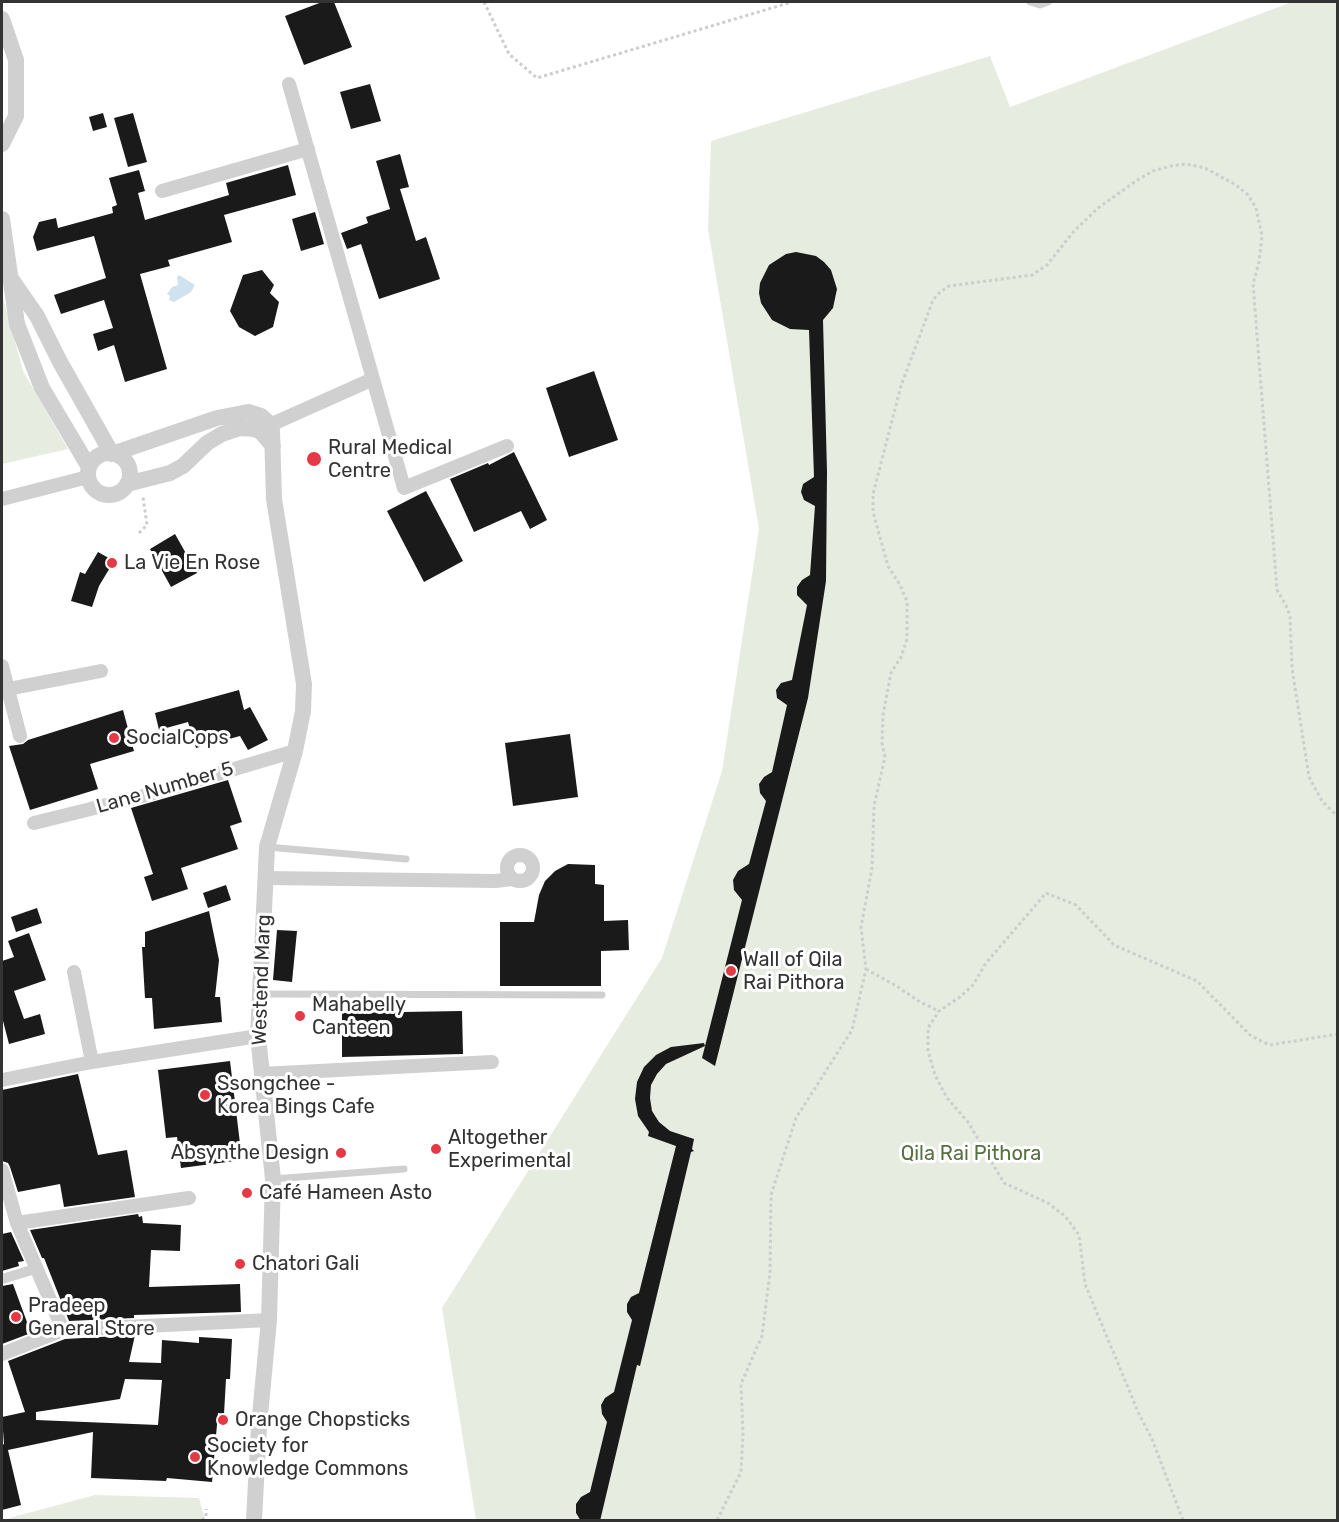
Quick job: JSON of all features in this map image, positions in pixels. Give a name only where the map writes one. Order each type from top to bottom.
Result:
[{"type":"street","points":[[2,19],[16,60],[16,116],[2,144]]},
{"type":"street","points":[[289,84],[404,488],[507,446]]},
{"type":"street","points":[[162,191],[308,150]]},
{"type":"street","points":[[2,219],[17,324],[42,388],[89,472],[92,486],[105,494],[120,491],[134,482],[170,473],[183,466],[207,443],[222,434],[240,428],[255,429],[261,432],[273,446]]},
{"type":"street","points":[[12,280],[37,316],[112,454],[126,462],[134,482]]},
{"type":"street","points":[[2,499],[89,472],[99,456],[112,454],[217,418],[248,412],[256,413],[270,425],[372,379]]},
{"type":"street","name":"Westend Marg","points":[[254,1521],[259,1426],[269,1320],[273,1179],[258,1036],[267,847],[295,751],[303,711],[304,684],[274,499],[273,446],[270,425]]},
{"type":"street","points":[[2,666],[20,736]]},
{"type":"street","points":[[8,689],[101,671]]},
{"type":"street","name":"Lane Number 5","points":[[34,823],[143,796],[295,751]]},
{"type":"street","points":[[266,878],[511,879]]},
{"type":"street","points":[[74,972],[92,1062]]},
{"type":"street","points":[[2,1080],[92,1062],[258,1036]]},
{"type":"street","points":[[261,1074],[492,1062]]},
{"type":"street","points":[[2,1170],[17,1223],[63,1330]]},
{"type":"street","points":[[17,1223],[189,1198]]},
{"type":"street","points":[[2,1279],[35,1269]]},
{"type":"street","points":[[2,1354],[63,1330],[269,1320]]},
{"type":"lane","points":[[1030,2],[1040,5],[1048,2]]},
{"type":"lane","points":[[267,847],[406,859]]},
{"type":"lane","points":[[259,994],[602,995]]},
{"type":"lane","points":[[273,1179],[404,1170]]},
{"type":"path","points":[[484,2],[509,54],[537,78],[792,2]]},
{"type":"path","points":[[717,1521],[741,1472],[743,1435],[741,1384],[762,1336],[770,1273],[771,1195],[796,1118],[852,1030],[867,969],[861,927],[872,868],[874,806],[885,758],[882,743],[884,715],[891,673],[901,657],[907,639],[907,601],[888,566],[873,512],[873,494],[901,386],[933,300],[949,286],[1032,275],[1047,265],[1074,231],[1107,201],[1154,171],[1171,166],[1186,164],[1205,168],[1236,185],[1248,195],[1256,208],[1262,236],[1259,262],[1253,284],[1277,590],[1290,617],[1292,668],[1310,777],[1322,801],[1338,817]]},
{"type":"path","points":[[134,482],[147,520],[147,525],[139,532]]},
{"type":"path","points":[[1183,1521],[1152,1439],[1139,1414],[1085,1284],[1079,1235],[1065,1216],[1048,1203],[1004,1183],[968,1122],[947,1098],[935,1075],[928,1052],[927,1029],[939,1011],[960,998],[973,985],[986,963],[1046,894],[1076,905],[1114,945],[1197,981],[1250,1035],[1270,1045],[1338,1034]]},
{"type":"path","points":[[867,969],[939,1011]]},
{"type":"path","points":[[202,1521],[206,1517],[206,1509]]},
{"type":"green space","name":"Qila Rai Pithora","points":[[1292,2],[1337,2],[1337,1520],[476,1520],[442,1308],[662,958],[722,771],[759,529],[708,229],[711,141],[990,56],[1010,107]]},
{"type":"green space","points":[[2,294],[23,371],[68,449],[2,464]]},
{"type":"green space","points":[[95,1495],[199,1498],[205,1520],[2,1520]]},
{"type":"water","points":[[179,275],[195,285],[191,292],[174,302],[169,300],[170,296],[167,294],[172,287],[178,285]]},
{"type":"building","points":[[322,2],[334,2],[352,47],[304,65],[285,16]]},
{"type":"building","points":[[370,84],[381,121],[351,129],[340,92]]},
{"type":"building","points":[[103,113],[107,127],[93,131],[89,117]]},
{"type":"building","points":[[133,113],[147,162],[128,167],[114,118]]},
{"type":"building","points":[[400,154],[409,187],[400,189],[416,241],[426,237],[440,279],[379,299],[361,244],[347,249],[341,233],[368,223],[366,217],[390,209],[376,161]]},
{"type":"building","points":[[288,165],[296,195],[224,215],[232,242],[168,260],[170,266],[140,274],[167,369],[125,382],[114,345],[98,351],[93,334],[113,328],[104,300],[61,314],[54,295],[106,278],[94,236],[37,251],[33,237],[39,222],[56,218],[58,228],[113,213],[112,207],[117,205],[109,178],[139,170],[145,191],[138,193],[145,220],[229,195],[226,183]]},
{"type":"building","points":[[315,212],[324,244],[301,251],[292,219]]},
{"type":"building","points":[[796,252],[816,256],[824,262],[831,270],[837,289],[833,308],[823,320],[827,472],[826,581],[808,698],[715,1066],[702,1058],[742,900],[734,890],[733,880],[738,871],[749,864],[766,801],[760,793],[759,784],[772,772],[787,705],[777,698],[776,690],[781,683],[792,680],[807,605],[797,595],[797,587],[810,575],[815,506],[804,500],[801,492],[803,484],[814,477],[809,330],[790,329],[772,320],[761,303],[759,293],[760,283],[769,265],[786,254]]},
{"type":"building","points":[[262,270],[274,285],[270,293],[279,302],[273,327],[255,336],[239,327],[230,311],[243,275]]},
{"type":"building","points":[[594,371],[618,440],[569,457],[546,388]]},
{"type":"building","points":[[514,452],[547,520],[530,529],[521,511],[474,532],[450,479],[488,463],[489,465]]},
{"type":"building","points":[[426,491],[463,561],[424,582],[387,511]]},
{"type":"building","points":[[175,534],[197,573],[171,587],[150,549]]},
{"type":"building","points":[[98,552],[114,561],[99,586],[92,607],[71,601],[80,572],[85,574]]},
{"type":"building","points":[[239,690],[244,710],[250,707],[268,740],[248,750],[240,736],[196,748],[188,722],[159,730],[155,713]]},
{"type":"building","points":[[123,710],[134,751],[90,764],[98,789],[30,810],[9,746],[23,744],[28,740]]},
{"type":"building","points":[[570,734],[578,797],[513,806],[505,743]]},
{"type":"building","points":[[228,780],[242,822],[230,826],[238,849],[181,868],[188,889],[152,901],[144,877],[153,874],[131,808]]},
{"type":"building","points":[[568,864],[595,865],[595,884],[604,885],[604,921],[628,920],[629,950],[601,951],[601,986],[500,986],[500,922],[534,922],[539,895],[545,881],[555,871]]},
{"type":"building","points":[[226,885],[231,900],[208,908],[203,893]]},
{"type":"building","points":[[37,908],[42,923],[16,932],[11,917]]},
{"type":"building","points":[[209,911],[219,960],[215,997],[220,997],[222,1022],[154,1029],[152,998],[145,998],[142,947],[145,947],[145,932]]},
{"type":"building","points":[[277,930],[297,931],[292,982],[273,980]]},
{"type":"building","points":[[29,933],[46,980],[14,991],[24,1019],[40,1014],[45,1034],[9,1044],[2,1017],[2,961],[14,957],[8,941]]},
{"type":"building","points":[[462,1011],[463,1054],[342,1057],[342,1013]]},
{"type":"building","points":[[704,1043],[705,1046],[666,1064],[651,1085],[652,1111],[659,1122],[670,1131],[694,1139],[692,1149],[694,1151],[691,1152],[600,1521],[581,1521],[576,1513],[576,1504],[581,1497],[590,1492],[607,1422],[602,1414],[601,1405],[605,1398],[614,1392],[632,1320],[627,1312],[627,1304],[631,1297],[639,1293],[676,1146],[648,1136],[649,1132],[638,1116],[635,1099],[637,1082],[644,1067],[656,1055],[671,1047]]},
{"type":"building","points":[[230,1061],[242,1160],[181,1168],[177,1137],[166,1138],[158,1070]]},
{"type":"building","points":[[78,1074],[98,1155],[127,1150],[135,1197],[64,1207],[60,1184],[18,1192],[8,1163],[2,1161],[2,1090]]},
{"type":"building","points":[[138,1214],[139,1217],[142,1216],[143,1223],[181,1225],[180,1251],[151,1250],[149,1287],[240,1284],[241,1312],[134,1315],[134,1318],[69,1321],[44,1258],[30,1230]]},
{"type":"building","points":[[11,1232],[24,1261],[18,1262],[19,1266],[2,1271],[2,1234]]},
{"type":"building","points":[[13,1284],[31,1333],[2,1344],[2,1286]]},
{"type":"building","points":[[135,1335],[129,1362],[161,1363],[162,1340],[199,1343],[199,1337],[232,1339],[230,1379],[226,1379],[224,1414],[218,1413],[212,1482],[167,1478],[166,1481],[91,1478],[93,1432],[8,1450],[21,1505],[2,1510],[2,1445],[4,1444],[2,1417],[25,1412],[8,1361],[65,1339]],"holes":[[[125,1379],[162,1380],[158,1425],[36,1420],[36,1412],[120,1399]]]},
{"type":"place","name":"Rural Medical Centre","points":[[314,459]]},
{"type":"place","name":"La Vie En Rose","points":[[112,563]]},
{"type":"place","name":"SocialCops","points":[[114,738]]},
{"type":"place","name":"Wall of Qila Rai Pithora","points":[[731,971]]},
{"type":"place","name":"Mahabelly Canteen","points":[[300,1016]]},
{"type":"place","name":"Ssongchee - Korea Bings Cafe","points":[[205,1095]]},
{"type":"place","name":"Altogether Experimental","points":[[436,1149]]},
{"type":"place","name":"Absynthe Design","points":[[341,1153]]},
{"type":"place","name":"Café Hameen Asto","points":[[247,1193]]},
{"type":"place","name":"Chatori Gali","points":[[240,1264]]},
{"type":"place","name":"Pradeep General Store","points":[[16,1317]]},
{"type":"place","name":"Orange Chopsticks","points":[[223,1420]]},
{"type":"place","name":"Society for Knowledge Commons","points":[[195,1457]]}]
